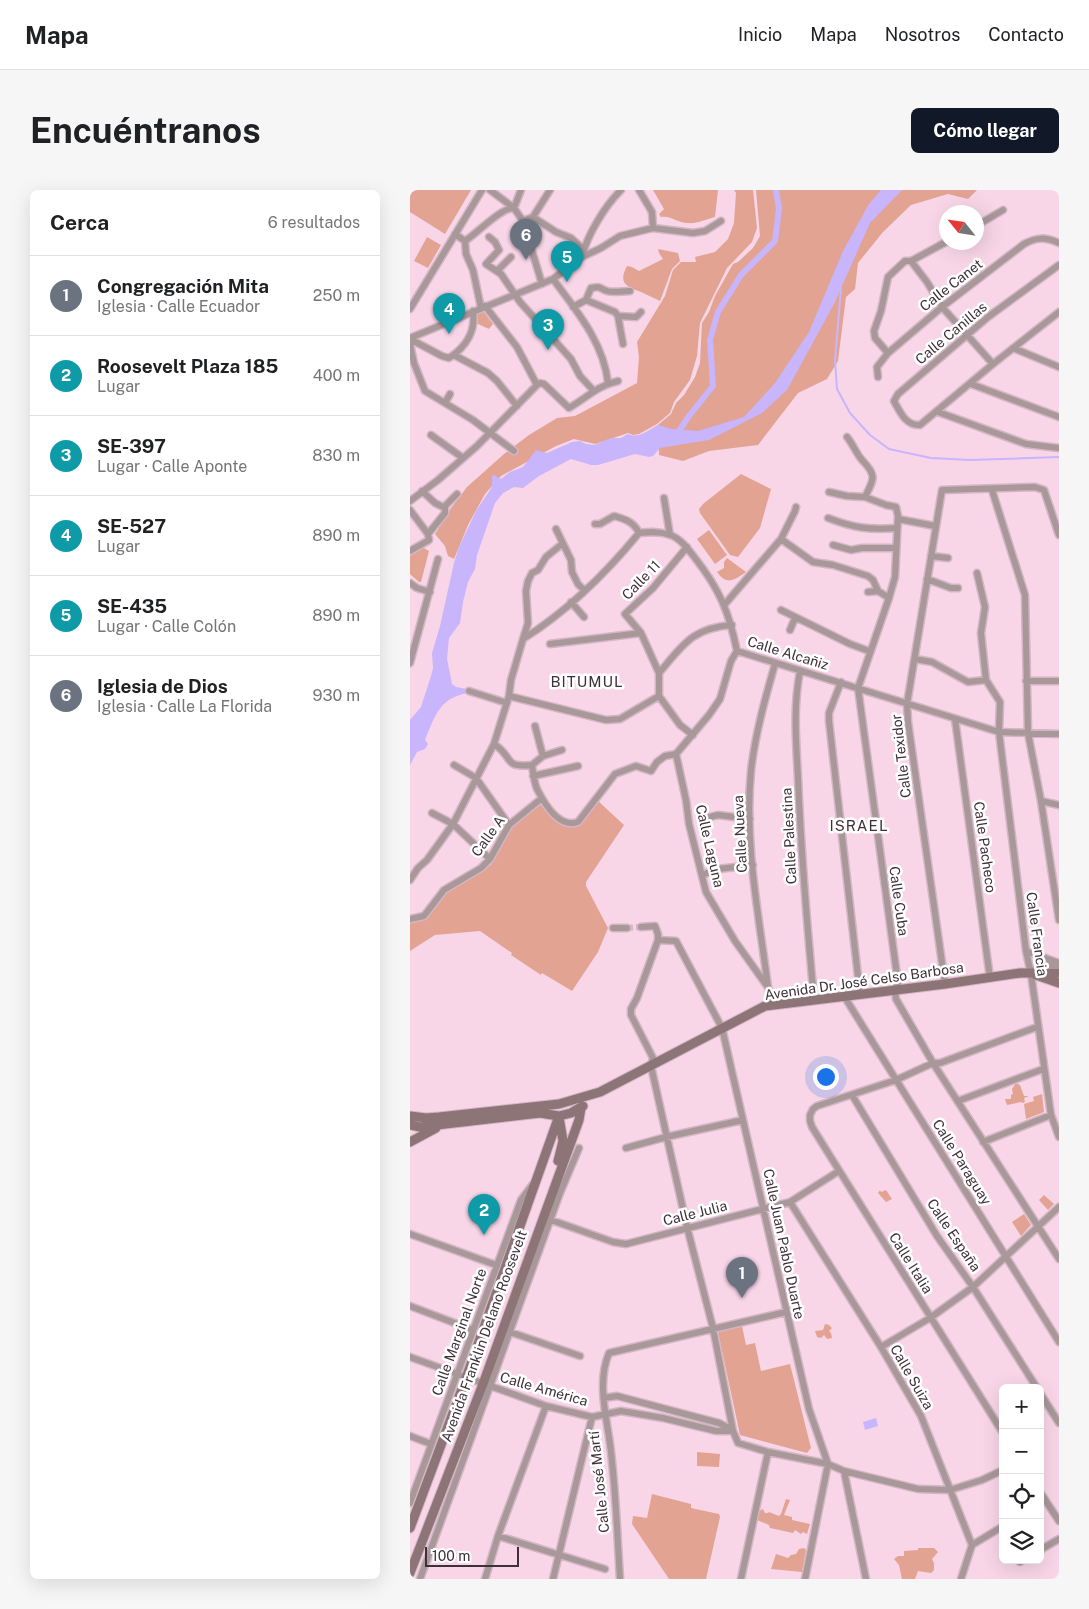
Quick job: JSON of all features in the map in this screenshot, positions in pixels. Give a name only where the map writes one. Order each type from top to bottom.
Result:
[{"type":"main road","name":"Avenida Dr. José Celso Barbosa","points":[[410,1119],[559,1104],[600,1092],[752,1012],[773,1005],[1020,973],[1059,973]]},
{"type":"main road","name":"Avenida Dr. José Celso Barbosa","points":[[1031,974],[1059,983]]},
{"type":"main road","name":"Avenida Dr. José Celso Barbosa","points":[[410,1119],[420,1127],[540,1113],[559,1116],[581,1108],[600,1092]]},
{"type":"main road","points":[[556,1192],[555,1170],[564,1141],[559,1116],[559,1104]]},
{"type":"main road","name":"Avenida Franklin Delano Roosevelt","points":[[410,1574],[487,1385],[556,1192],[579,1120],[581,1108]]},
{"type":"main road","name":"Avenida Franklin Delano Roosevelt","points":[[410,1528],[466,1378],[559,1116]]},
{"type":"main road","points":[[410,1142],[441,1125]]},
{"type":"street","points":[[410,309],[482,190]]},
{"type":"street","points":[[490,190],[514,208],[523,222],[542,284]]},
{"type":"street","points":[[514,208],[521,190]]},
{"type":"street","points":[[523,222],[533,217],[550,190]]},
{"type":"street","points":[[582,257],[587,240],[611,201],[621,190]]},
{"type":"street","points":[[640,190],[652,212],[652,228]]},
{"type":"street","points":[[465,242],[491,220],[509,208],[514,208]]},
{"type":"street","points":[[984,221],[1003,210]]},
{"type":"street","points":[[533,217],[556,232],[571,238],[583,249]]},
{"type":"street","points":[[410,338],[473,310],[553,279],[582,257],[620,236],[652,228],[693,233],[705,230],[721,221]]},
{"type":"street","points":[[455,234],[465,242],[466,254],[473,270],[483,307],[517,347],[537,385]]},
{"type":"street","points":[[489,237],[500,250],[486,264],[505,279],[527,311],[571,359],[580,376],[593,390]]},
{"type":"street","name":"Calle Canet","points":[[878,377],[877,367],[888,353],[942,307],[1024,244],[1041,237],[1059,243]]},
{"type":"street","points":[[888,353],[875,338],[875,324],[881,311],[888,277],[905,261],[911,262],[939,246]]},
{"type":"street","points":[[497,271],[511,257]]},
{"type":"street","points":[[911,262],[927,282],[942,307],[993,364]]},
{"type":"street","name":"Calle Canillas","points":[[938,412],[920,425],[913,425],[904,418],[894,401],[898,394],[966,336],[1059,265]]},
{"type":"street","points":[[553,279],[595,340],[607,370],[608,383]]},
{"type":"street","points":[[573,307],[586,300],[591,288],[600,286],[608,291],[630,291]]},
{"type":"street","points":[[586,300],[615,312],[618,316],[623,344]]},
{"type":"street","points":[[410,338],[449,358],[467,343],[474,321],[473,310]]},
{"type":"street","points":[[618,316],[636,317],[641,312]]},
{"type":"street","points":[[1059,312],[993,364],[938,412],[1026,444],[1059,448]]},
{"type":"street","points":[[410,344],[414,364],[425,391],[473,420],[514,451]]},
{"type":"street","points":[[1013,348],[1059,367]]},
{"type":"street","points":[[454,355],[488,373],[517,406]]},
{"type":"street","points":[[410,501],[440,479],[490,434],[540,383],[544,384],[569,408],[590,395],[593,390],[604,387],[608,383],[618,381]]},
{"type":"street","points":[[971,384],[1059,417]]},
{"type":"street","points":[[445,403],[450,394]]},
{"type":"street","points":[[431,435],[463,458]]},
{"type":"street","points":[[829,492],[864,497],[873,480],[873,473],[868,464],[862,461],[848,437]]},
{"type":"street","points":[[1059,535],[1044,490],[1035,487],[992,490],[1024,595],[1028,733],[1056,887],[1059,920]]},
{"type":"street","name":"Calle Texidor","points":[[945,984],[907,704],[942,490],[992,490]]},
{"type":"street","points":[[422,491],[435,503],[445,508]]},
{"type":"street","points":[[428,534],[445,514],[445,506],[457,494]]},
{"type":"street","name":"Calle Cuba","points":[[864,497],[896,507],[898,519],[895,577],[858,688],[898,983],[895,990],[896,999],[933,1063],[1059,1259]]},
{"type":"street","points":[[523,639],[539,629],[571,602],[618,558],[639,533],[670,534],[664,498]]},
{"type":"street","points":[[725,604],[781,539],[796,507]]},
{"type":"street","points":[[410,510],[428,534],[429,540],[410,552]]},
{"type":"street","points":[[595,524],[600,524],[614,516],[635,525],[639,533]]},
{"type":"street","points":[[828,518],[851,527],[897,528]]},
{"type":"street","points":[[898,519],[935,526]]},
{"type":"street","points":[[556,529],[571,560],[572,572],[578,584],[584,590]]},
{"type":"street","name":"Calle Alcañiz","points":[[670,534],[687,547],[712,581],[725,604],[732,625],[737,651],[999,732],[1059,734]]},
{"type":"street","points":[[781,539],[813,562],[833,565],[868,576],[878,591],[889,598]]},
{"type":"street","points":[[410,880],[453,824],[494,744],[508,700],[513,673],[528,623],[526,591],[528,581],[532,573],[538,570],[546,557],[562,544]]},
{"type":"street","points":[[833,545],[851,550],[862,548],[896,548]]},
{"type":"street","name":"Calle 11","points":[[659,696],[659,673],[641,634],[625,614],[654,588],[687,547]]},
{"type":"street","points":[[931,556],[948,558]]},
{"type":"street","points":[[410,663],[438,559]]},
{"type":"street","points":[[915,659],[932,662],[968,682],[986,680],[982,634],[985,607],[977,574]]},
{"type":"street","points":[[928,579],[951,588],[958,588]]},
{"type":"street","points":[[410,583],[417,588],[430,592]]},
{"type":"street","points":[[868,592],[878,591]]},
{"type":"street","points":[[571,602],[584,617]]},
{"type":"street","points":[[781,610],[850,644],[870,651]]},
{"type":"street","points":[[790,630],[795,618]]},
{"type":"street","points":[[659,673],[688,640],[701,632],[717,626],[732,625]]},
{"type":"street","points":[[550,644],[641,634]]},
{"type":"street","points":[[532,765],[536,787],[558,820],[578,822],[615,774],[636,766],[651,771],[657,762],[665,756],[676,754],[710,715],[720,699],[731,660],[737,651]]},
{"type":"street","name":"Calle Nueva","points":[[773,1005],[768,987],[753,865],[750,819],[754,750],[775,664]]},
{"type":"street","name":"Calle Palestina","points":[[800,671],[796,693],[795,737],[800,836],[814,999]]},
{"type":"street","name":"Calle Francia","points":[[986,680],[1000,702],[999,732],[1026,951],[1051,1115],[1059,1137]]},
{"type":"street","points":[[1026,681],[1059,681]]},
{"type":"street","points":[[841,682],[829,720],[860,994]]},
{"type":"street","points":[[469,691],[606,720],[620,719],[645,706],[659,696],[680,725],[693,735]]},
{"type":"street","name":"Calle Pacheco","points":[[955,719],[990,978]]},
{"type":"street","points":[[536,726],[543,756]]},
{"type":"street","points":[[494,744],[501,749],[512,765],[517,766],[532,765],[543,756],[562,750]]},
{"type":"street","name":"Calle Laguna","points":[[676,754],[689,824],[706,892],[735,941],[768,987]]},
{"type":"street","points":[[454,765],[476,778],[509,825]]},
{"type":"street","points":[[534,776],[578,766]]},
{"type":"street","name":"Calle A","points":[[410,919],[424,916],[444,890],[481,868],[490,858],[509,825],[542,798]]},
{"type":"street","points":[[1041,801],[1059,805]]},
{"type":"street","points":[[432,813],[453,824],[490,858]]},
{"type":"street","points":[[706,818],[718,816],[750,819]]},
{"type":"street","points":[[702,875],[718,869],[753,865]]},
{"type":"street","points":[[642,927],[655,926],[658,940],[637,998],[631,1009],[633,1021],[653,1058],[651,1066],[666,1137],[713,1328],[733,1431]]},
{"type":"street","points":[[612,928],[627,928]]},
{"type":"street","name":"Calle Juan Pablo Duarte","points":[[658,940],[676,940],[722,1028],[809,1409],[828,1464]]},
{"type":"street","points":[[1026,951],[1059,964]]},
{"type":"street","points":[[1031,974],[1039,965],[1059,964]]},
{"type":"street","name":"Calle Paraguay","points":[[844,996],[1059,1342]]},
{"type":"street","points":[[852,1094],[896,1080],[933,1063],[940,1063],[1037,1027]]},
{"type":"street","points":[[958,1102],[1043,1069]]},
{"type":"street","name":"Calle Italia","points":[[852,1094],[817,1106],[811,1112],[810,1124],[1001,1429]]},
{"type":"street","name":"Calle España","points":[[852,1094],[937,1236],[974,1287],[1035,1384]]},
{"type":"street","points":[[983,1142],[1051,1115]]},
{"type":"street","points":[[626,1148],[743,1120]]},
{"type":"street","points":[[420,1579],[487,1385],[510,1332],[552,1220],[556,1192],[579,1148]]},
{"type":"street","name":"Calle Julia","points":[[552,1220],[613,1242],[626,1244],[790,1202],[839,1171]]},
{"type":"street","name":"Calle Marginal Norte","points":[[410,1503],[521,1200],[539,1174]]},
{"type":"street","name":"Calle Suiza","points":[[790,1202],[881,1347],[921,1416],[972,1545]]},
{"type":"street","points":[[881,1347],[930,1318],[974,1287],[1059,1207]]},
{"type":"street","points":[[410,1234],[496,1265]]},
{"type":"street","points":[[410,1306],[473,1330]]},
{"type":"street","points":[[713,1328],[786,1312]]},
{"type":"street","name":"Calle José Martí","points":[[620,1579],[610,1444],[604,1414],[606,1359],[609,1353],[713,1328]]},
{"type":"street","points":[[510,1332],[580,1356]]},
{"type":"street","name":"Calle América","points":[[410,1357],[546,1406],[592,1417],[621,1411],[716,1430],[733,1431]]},
{"type":"street","name":"Calle América","points":[[604,1398],[617,1396],[719,1423],[733,1431],[738,1443],[768,1452],[828,1464],[844,1471],[918,1489],[950,1490],[982,1480],[999,1472]]},
{"type":"street","points":[[1044,1400],[1059,1423]]},
{"type":"street","points":[[485,1579],[498,1536],[546,1406]]},
{"type":"street","points":[[553,1579],[592,1417]]},
{"type":"street","points":[[410,1436],[431,1444]]},
{"type":"street","points":[[741,1579],[768,1452]]},
{"type":"street","points":[[805,1579],[828,1464]]},
{"type":"street","points":[[844,1471],[866,1579]]},
{"type":"street","points":[[1044,1498],[1059,1521]]},
{"type":"street","points":[[961,1579],[972,1545],[999,1529]]},
{"type":"street","points":[[498,1536],[604,1569]]},
{"type":"street","points":[[1044,1548],[1059,1539]]},
{"type":"shaded area","points":[[410,190],[471,190],[445,234],[410,212]]},
{"type":"shaded area","points":[[653,190],[718,190],[715,217],[698,222],[684,223],[668,217],[661,217],[659,214],[664,209]]},
{"type":"shaded area","points":[[734,190],[753,190],[757,228],[752,242],[727,268],[700,323],[697,356],[690,380],[674,402],[670,413],[657,424],[639,434],[633,435],[628,433],[595,444],[574,439],[556,446],[501,476],[485,494],[468,525],[454,559],[448,556],[445,546],[435,534],[467,487],[504,454],[529,435],[557,418],[575,416],[637,383],[639,357],[637,342],[665,296],[673,270],[681,262],[696,262],[695,257],[715,252],[728,239],[734,223],[736,193]]},
{"type":"shaded area","points":[[756,190],[977,190],[968,199],[948,194],[911,205],[883,232],[858,263],[855,289],[846,297],[838,361],[827,379],[798,393],[758,445],[709,451],[683,461],[659,455],[658,425],[671,414],[676,403],[684,395],[695,377],[700,363],[702,323],[733,264],[738,262],[753,248],[760,236]]},
{"type":"shaded area","points":[[881,190],[902,190],[870,223],[834,304],[787,390],[762,413],[709,440],[660,448],[653,456],[649,457],[635,454],[598,465],[591,465],[571,459],[539,476],[523,488],[514,487],[503,493],[495,503],[477,555],[475,569],[468,582],[460,623],[449,638],[447,659],[452,684],[456,687],[467,689],[468,693],[450,699],[439,709],[425,740],[428,744],[425,749],[417,752],[410,765],[410,720],[421,707],[431,676],[433,668],[432,653],[454,563],[459,547],[476,511],[492,487],[492,476],[494,475],[501,479],[510,472],[523,467],[536,450],[547,453],[572,442],[580,441],[594,445],[611,438],[621,438],[628,434],[640,435],[658,425],[672,429],[698,431],[744,417],[775,383],[809,332],[843,251],[869,204]]},
{"type":"shaded area","points":[[427,237],[441,245],[428,268],[414,261]]},
{"type":"shaded area","points":[[658,249],[678,253],[680,261],[672,269],[660,301],[631,288],[625,284],[623,277],[627,266],[639,271],[663,259]]},
{"type":"shaded area","points":[[483,311],[493,324],[489,329],[476,323],[476,314]]},
{"type":"shaded area","points":[[741,474],[771,489],[760,528],[738,557],[730,555],[699,509]]},
{"type":"shaded area","points":[[709,530],[727,555],[715,564],[697,539]]},
{"type":"shaded area","points":[[422,547],[429,551],[421,582],[419,582],[410,574],[410,556]]},
{"type":"shaded area","points":[[727,558],[746,572],[731,580],[724,579],[717,572],[724,568],[724,562]]},
{"type":"shaded area","points":[[597,800],[624,825],[586,882],[586,886],[608,928],[598,952],[572,991],[542,973],[541,975],[480,931],[435,935],[410,951],[410,921],[418,920],[444,891],[491,865],[493,856],[509,827],[541,801],[557,821],[576,825]]},
{"type":"shaded area","points":[[1016,1083],[1020,1085],[1024,1096],[1029,1096],[1024,1098],[1025,1102],[1023,1103],[1007,1105],[1005,1099],[1011,1099],[1012,1089]]},
{"type":"shaded area","points":[[1042,1094],[1044,1112],[1026,1119],[1024,1104],[1034,1101],[1033,1097]]},
{"type":"shaded area","points":[[880,1190],[881,1192],[886,1190],[892,1199],[886,1202],[878,1193]]},
{"type":"shaded area","points":[[1044,1195],[1054,1204],[1048,1210],[1039,1200]]},
{"type":"shaded area","points":[[1024,1214],[1031,1225],[1021,1236],[1012,1222]]},
{"type":"shaded area","points":[[825,1324],[832,1328],[829,1331],[832,1338],[827,1339],[824,1335],[821,1338],[817,1337],[815,1331],[823,1330]]},
{"type":"shaded area","points":[[742,1326],[746,1345],[755,1343],[761,1371],[790,1364],[811,1448],[807,1453],[740,1435],[718,1332]]},
{"type":"shaded area","points":[[876,1418],[878,1426],[865,1430],[863,1422]]},
{"type":"shaded area","points":[[697,1452],[720,1454],[719,1467],[697,1466]]},
{"type":"shaded area","points":[[652,1494],[691,1504],[691,1508],[719,1514],[720,1517],[706,1579],[669,1579],[632,1524],[633,1516],[647,1518]]},
{"type":"shaded area","points":[[786,1499],[790,1500],[784,1515],[792,1517],[792,1520],[810,1524],[807,1534],[803,1532],[801,1534],[795,1530],[793,1533],[770,1528],[769,1525],[757,1520],[759,1511],[763,1509],[765,1513],[769,1512],[779,1516]]},
{"type":"shaded area","points":[[804,1548],[806,1550],[802,1572],[771,1569],[776,1554],[788,1558],[796,1554],[799,1549]]},
{"type":"shaded area","points":[[918,1548],[934,1548],[938,1552],[932,1559],[934,1570],[931,1573],[918,1571],[915,1579],[902,1579],[899,1565],[894,1559],[898,1556],[904,1556],[904,1551],[918,1550]]},
{"type":"waterway","points":[[675,437],[713,386],[710,340],[718,312],[741,275],[775,241],[779,209],[776,190]]},
{"type":"waterway","points":[[841,288],[835,361],[837,389],[850,413],[870,435],[889,449],[931,458],[970,460],[1059,457]]},
{"type":"tunnel","points":[[627,928],[641,927]]},
{"type":"place","name":"Iglesia de Dios","points":[[526,260]]},
{"type":"place","name":"SE-435","points":[[567,282]]},
{"type":"place","name":"SE-527","points":[[449,334]]},
{"type":"place","name":"SE-397","points":[[548,350]]},
{"type":"place","name":"Roosevelt Plaza 185","points":[[484,1235]]},
{"type":"place","name":"Congregación Mita","points":[[742,1298]]},
{"type":"district","name":"BITUMUL","points":[[587,682]]},
{"type":"district","name":"ISRAEL","points":[[859,826]]}]
